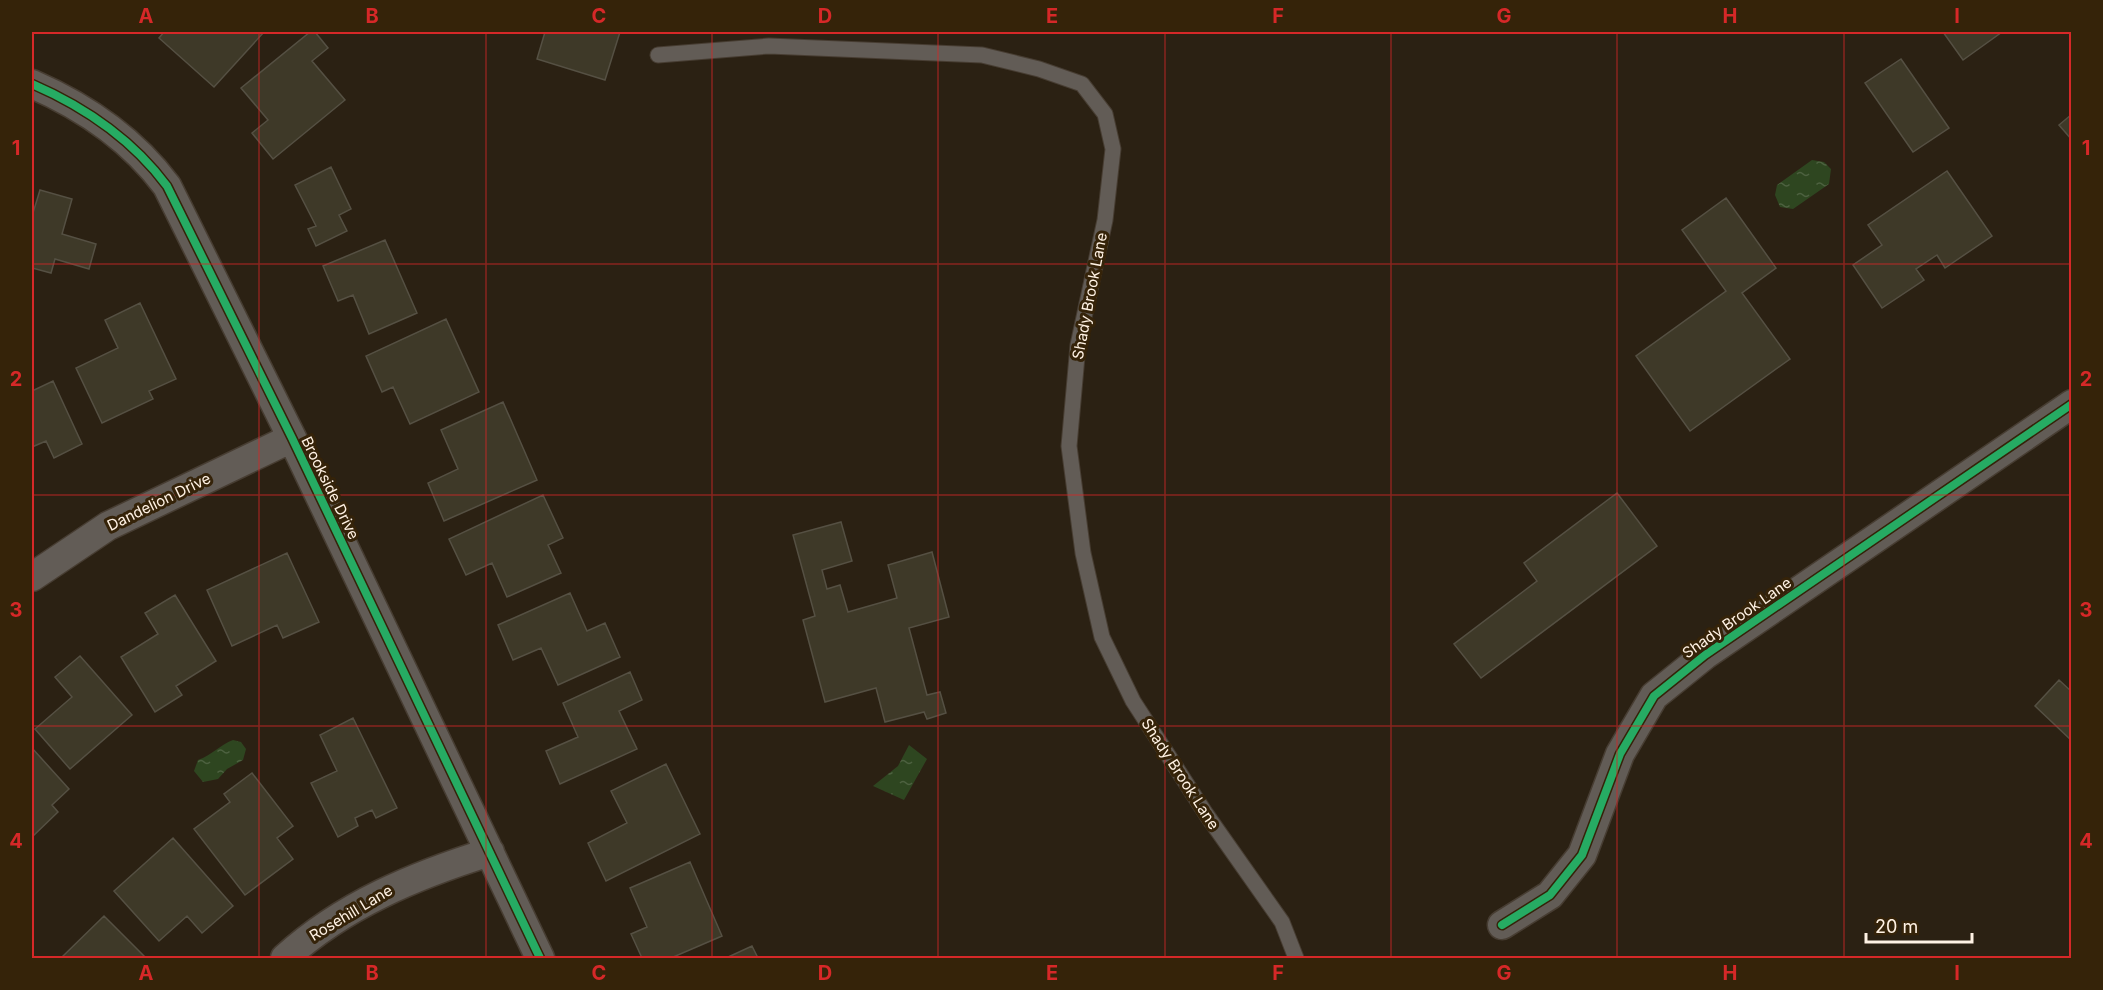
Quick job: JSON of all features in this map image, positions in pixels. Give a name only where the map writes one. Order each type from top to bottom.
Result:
[{"type":"street","name":"Brookside Drive","points":[[32,84],[71,101],[116,133],[147,159],[167,186],[292,438],[540,958]]},
{"type":"street","name":"Shady Brook Lane","points":[[1502,925],[1550,895],[1582,855],[1620,754],[1654,696],[1705,655],[2072,404]]},
{"type":"street","name":"Dandelion Drive","points":[[32,577],[108,526],[292,438]]},
{"type":"street","name":"Rosehill Lane","points":[[285,958],[299,946],[374,896],[427,872],[490,852]]},
{"type":"lane","name":"Shady Brook Lane","points":[[658,55],[769,45],[982,55],[1039,69],[1082,84],[1105,114],[1113,148],[1105,220],[1078,345],[1069,446],[1083,554],[1102,637],[1133,701],[1206,814],[1282,922],[1296,958]]},
{"type":"water","points":[[1812,160],[1824,162],[1831,169],[1829,184],[1793,209],[1780,207],[1775,195],[1777,185]]},
{"type":"water","points":[[233,740],[241,742],[246,749],[243,760],[227,769],[218,779],[203,782],[194,771],[198,760]]},
{"type":"water","points":[[909,745],[927,759],[904,800],[873,786],[898,766]]},
{"type":"building","points":[[164,32],[264,32],[214,87],[159,38]]},
{"type":"building","points":[[310,32],[315,32],[328,48],[312,61],[345,100],[273,159],[252,133],[268,120],[241,88]]},
{"type":"building","points":[[545,32],[620,32],[605,80],[537,59]]},
{"type":"building","points":[[1943,32],[2002,32],[1963,60]]},
{"type":"building","points":[[1901,59],[1949,128],[1913,152],[1865,83]]},
{"type":"building","points":[[2072,114],[2072,140],[2059,125]]},
{"type":"building","points":[[331,167],[351,209],[339,215],[347,231],[316,246],[308,229],[316,226],[295,185]]},
{"type":"building","points":[[1947,171],[1992,236],[1945,268],[1937,255],[1916,269],[1924,280],[1882,308],[1853,265],[1882,245],[1868,225]]},
{"type":"building","points":[[40,190],[72,199],[62,234],[96,244],[89,269],[55,259],[51,273],[32,268],[32,216]]},
{"type":"building","points":[[1726,198],[1776,268],[1742,293],[1790,359],[1690,431],[1636,356],[1726,291],[1682,230]]},
{"type":"building","points":[[385,240],[417,313],[369,334],[353,295],[338,301],[323,266]]},
{"type":"building","points":[[140,303],[176,379],[149,391],[153,399],[102,423],[76,368],[118,348],[105,320]]},
{"type":"building","points":[[446,319],[479,392],[410,424],[393,387],[382,392],[366,356]]},
{"type":"building","points":[[53,381],[82,444],[54,458],[46,441],[32,447],[32,391]]},
{"type":"building","points":[[503,402],[537,480],[444,521],[428,483],[458,469],[441,430]]},
{"type":"building","points":[[1617,493],[1657,546],[1481,678],[1454,644],[1537,581],[1524,563]]},
{"type":"building","points":[[543,495],[563,538],[548,545],[561,573],[507,597],[492,563],[466,575],[449,539]]},
{"type":"building","points":[[841,522],[852,561],[822,570],[827,589],[840,585],[848,612],[897,598],[888,565],[932,552],[949,617],[909,628],[927,695],[940,692],[946,713],[927,719],[924,712],[885,722],[876,688],[825,702],[803,620],[815,616],[793,535]]},
{"type":"building","points":[[287,553],[319,622],[283,638],[277,625],[232,646],[207,590]]},
{"type":"building","points":[[570,593],[587,631],[605,623],[620,657],[558,685],[541,648],[513,660],[498,625]]},
{"type":"building","points":[[175,595],[216,661],[176,686],[182,695],[155,712],[121,657],[158,634],[145,613]]},
{"type":"building","points":[[80,656],[132,715],[70,769],[35,729],[72,697],[55,677]]},
{"type":"building","points":[[630,672],[642,700],[619,711],[637,749],[560,784],[546,751],[578,737],[563,703]]},
{"type":"building","points":[[2059,680],[2072,692],[2072,741],[2035,706]]},
{"type":"building","points":[[353,718],[397,808],[376,818],[372,810],[355,818],[358,826],[338,837],[311,783],[337,771],[320,735]]},
{"type":"building","points":[[32,748],[69,789],[52,805],[58,812],[32,837]]},
{"type":"building","points":[[666,764],[700,834],[606,881],[588,843],[627,823],[611,791]]},
{"type":"building","points":[[252,773],[293,826],[277,838],[293,859],[245,895],[194,829],[230,802],[224,794]]},
{"type":"building","points":[[173,838],[233,906],[202,933],[187,916],[159,941],[114,891]]},
{"type":"building","points":[[690,862],[722,936],[671,958],[642,958],[631,934],[647,927],[630,888]]},
{"type":"building","points":[[104,916],[146,958],[61,958]]},
{"type":"building","points":[[752,946],[758,958],[726,958]]},
{"type":"cycle path","points":[[32,84],[71,103],[106,126],[139,153],[167,186],[292,438],[540,958]]},
{"type":"cycle path","points":[[1502,925],[1550,895],[1582,855],[1620,754],[1654,696],[1705,655],[2072,404]]}]
